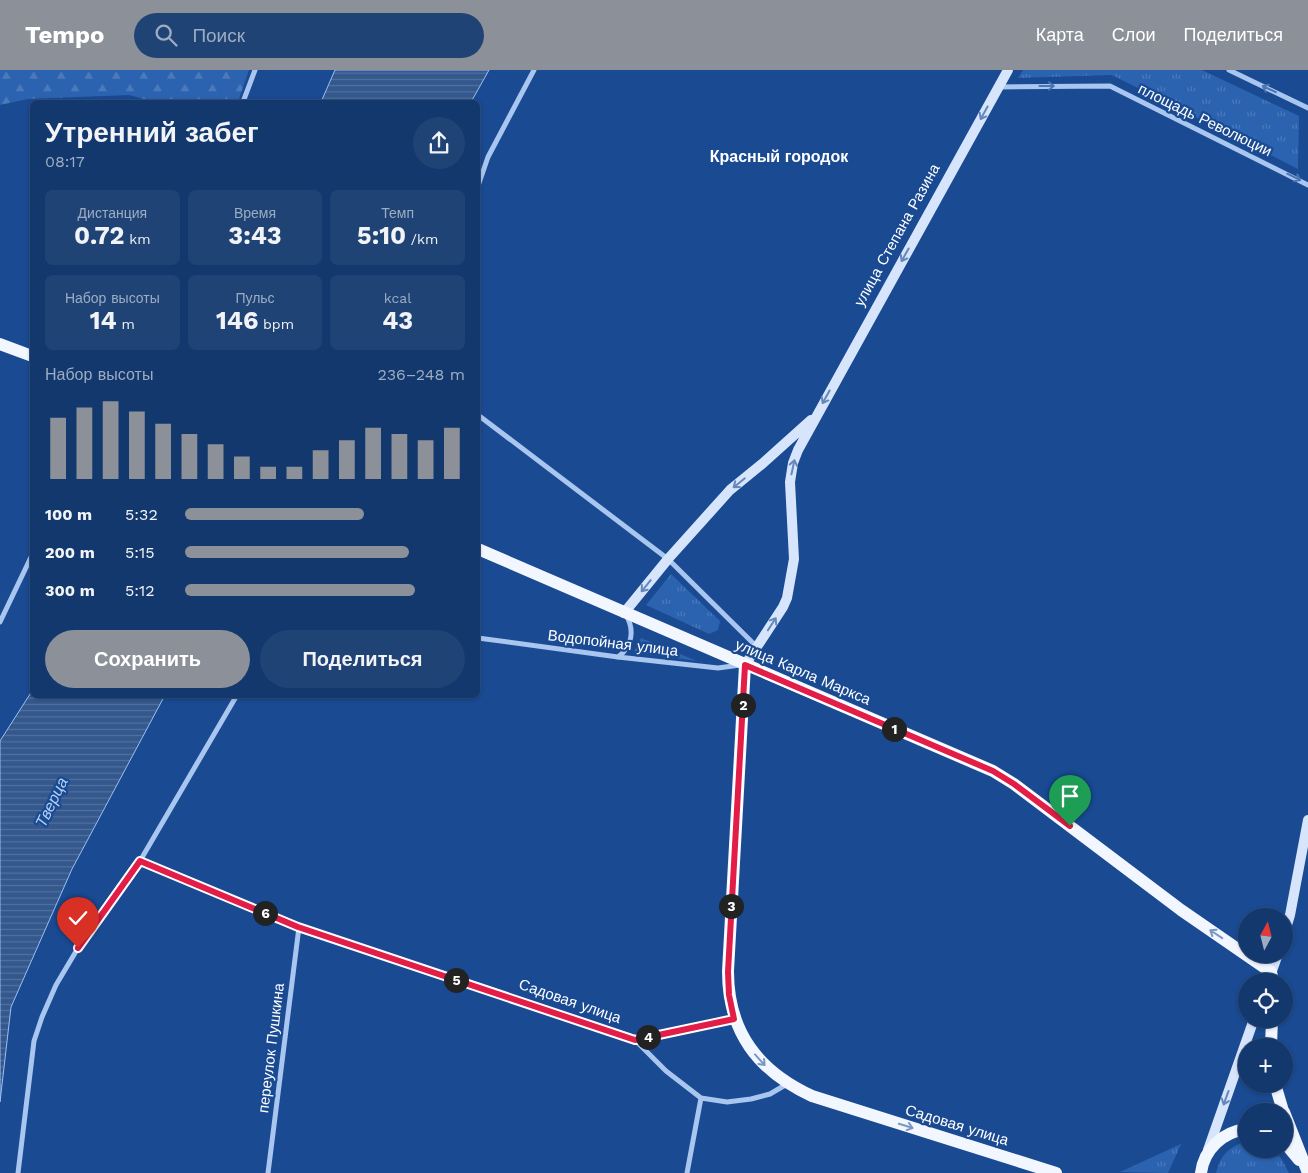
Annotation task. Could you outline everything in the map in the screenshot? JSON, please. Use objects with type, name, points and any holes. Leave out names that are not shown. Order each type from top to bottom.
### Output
[{"type":"main road","points":[[0,344],[30,355]]},
{"type":"main road","name":"улица Карла Маркса","points":[[480,550],[1000,775],[1264,973]]},
{"type":"main road","points":[[734,1019],[729,995],[728,972],[745,665]]},
{"type":"main road","name":"Садовая улица","points":[[734,1019],[752,1050],[768,1068],[787,1083],[812,1096],[1056,1173]]},
{"type":"main road","points":[[1203,1164],[1213,1145],[1225,1136],[1238,1131]]},
{"type":"main road","points":[[1293,1134],[1308,1172]]},
{"type":"main road","points":[[1293,1153],[1308,1172]]},
{"type":"street","points":[[244,100],[255,70]]},
{"type":"street","points":[[480,180],[488,157],[534,70]]},
{"type":"street","name":"улица Степана Разина","points":[[745,665],[787,598],[794,559],[790,482],[793,463],[798,450],[1008,70]]},
{"type":"street","points":[[1229,70],[1308,108]]},
{"type":"street","name":"площадь Революции","points":[[999,87],[1110,86],[1308,184]]},
{"type":"street","name":"улица Степана Разина","points":[[624,613],[668,559],[730,490],[815,417]]},
{"type":"street","name":"улица Карла Маркса","points":[[480,418],[668,559],[757,647]]},
{"type":"street","points":[[0,622],[30,559]]},
{"type":"street","points":[[618,657],[628,646],[631,636],[631,626],[624,613]]},
{"type":"street","name":"Водопойная улица","points":[[480,638],[718,668],[745,665]]},
{"type":"street","points":[[18,1173],[34,1041],[56,985],[78,948],[140,861],[235,698]]},
{"type":"street","points":[[1291,908],[1308,820]]},
{"type":"street","name":"Садовая улица","points":[[140,861],[298,927],[635,1040],[734,1019]]},
{"type":"street","name":"переулок Пушкина","points":[[268,1173],[298,927]]},
{"type":"street","points":[[1203,1164],[1251,1028]]},
{"type":"street","points":[[635,1040],[666,1072],[701,1098],[727,1102],[751,1099],[770,1094],[787,1083]]},
{"type":"street","points":[[687,1173],[701,1098]]},
{"type":"green space","points":[[0,70],[249,70],[239,100],[148,100],[129,95],[28,99],[0,105]]},
{"type":"green space","points":[[1023,70],[1202,70],[1299,116],[1298,169],[1112,75],[1018,78]]},
{"type":"green space","points":[[671,574],[720,621],[718,630],[709,634],[646,605]]},
{"type":"green space","points":[[641,638],[697,661],[634,652]]},
{"type":"green space","points":[[1181,1144],[1168,1173],[1120,1172]]},
{"type":"green space","points":[[1238,1145],[1238,1158],[1281,1158],[1289,1173],[1216,1173],[1223,1157]]},
{"type":"water","points":[[335,70],[489,70],[472,100],[322,100]]},
{"type":"water","name":"Тверца","points":[[30,694],[30,698],[163,698],[72,869],[11,1007],[0,1102],[0,741]]},
{"type":"district","name":"Красный городок","points":[[779,156]]},
{"type":"route","points":[[78,948],[140,861],[298,927],[635,1040],[734,1019],[729,995],[728,972],[745,665],[993,771],[1014,784],[1070,826]]}]
